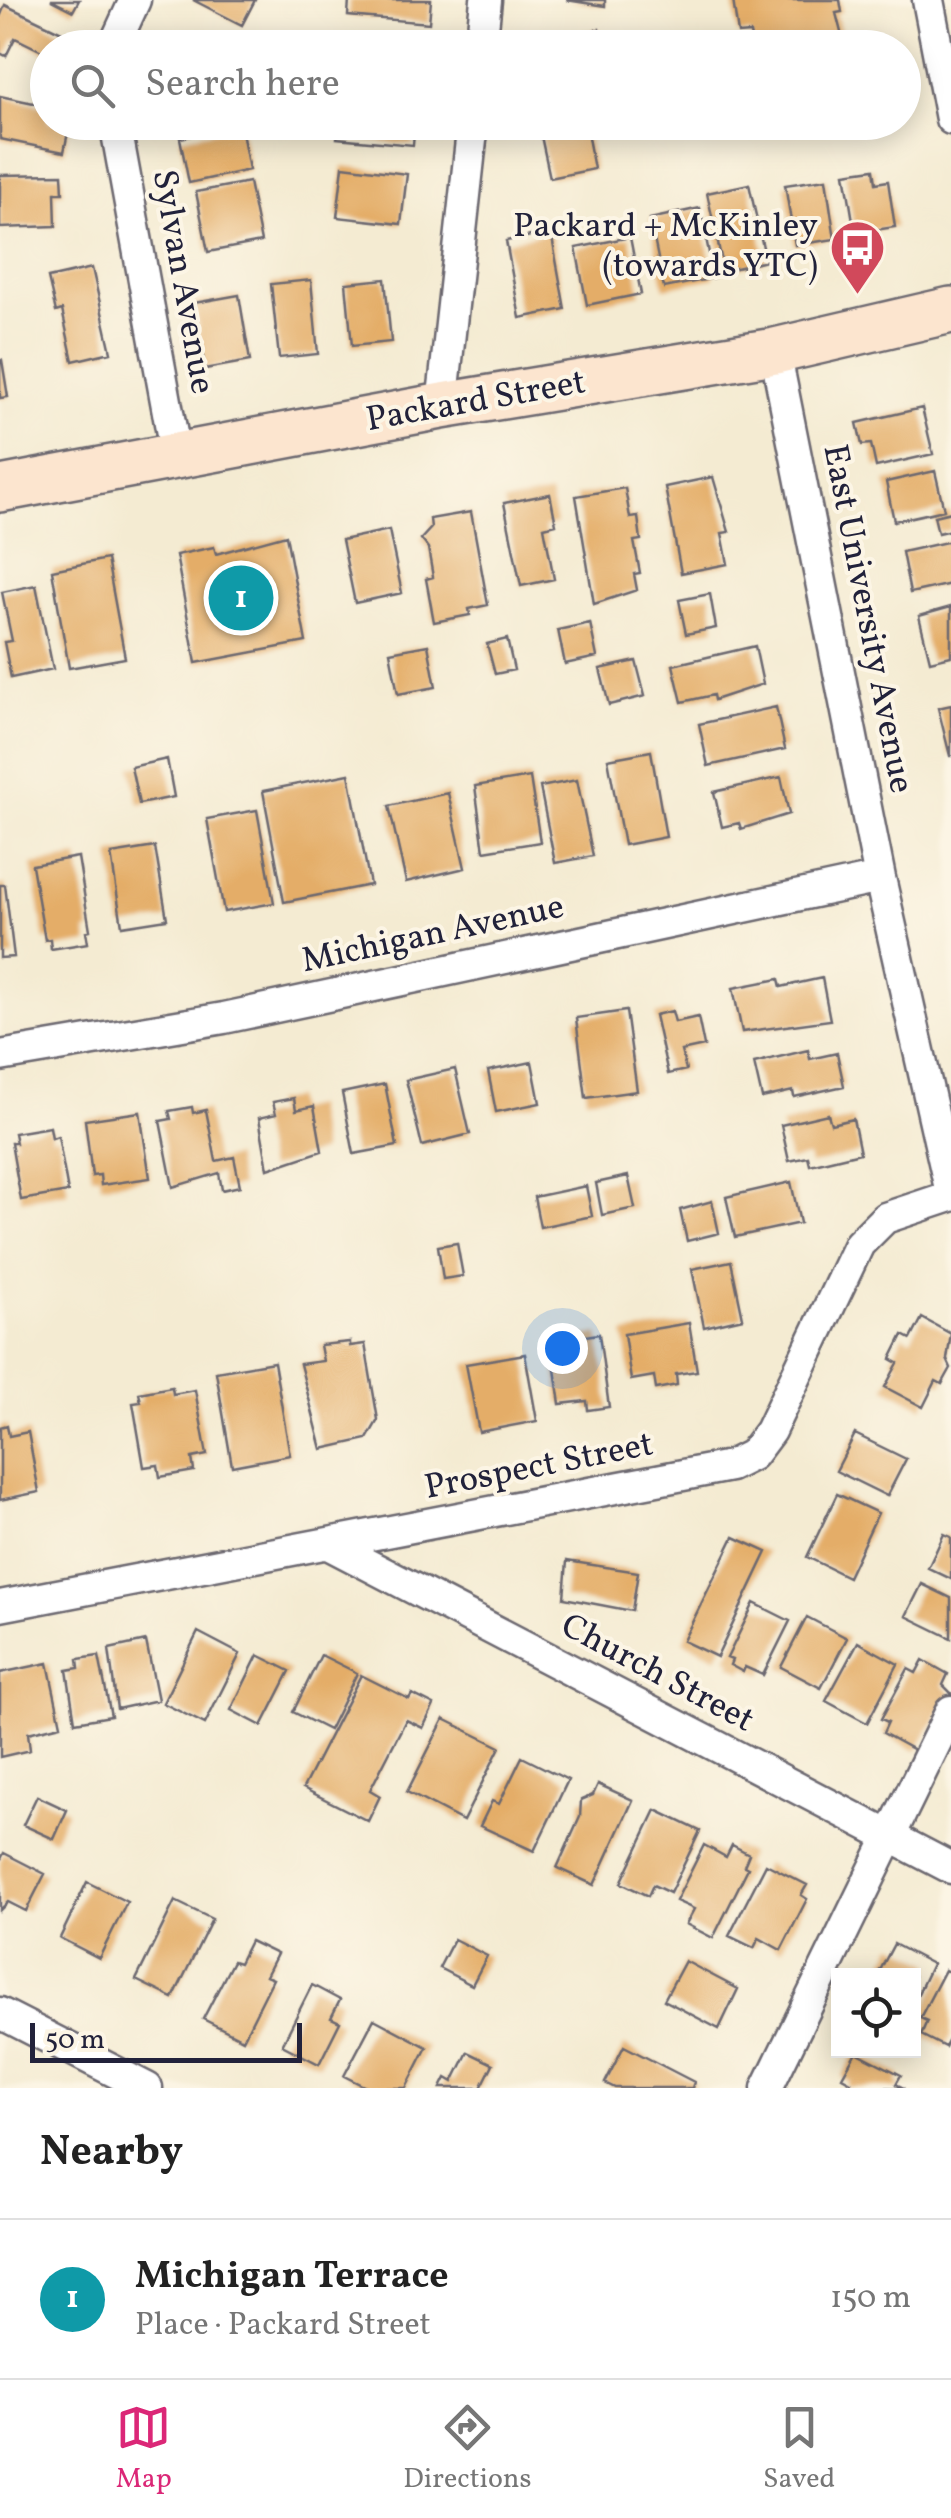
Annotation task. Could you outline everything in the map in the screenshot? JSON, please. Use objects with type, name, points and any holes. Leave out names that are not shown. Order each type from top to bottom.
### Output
[{"type":"main road","name":"Packard Street","points":[[0,488],[442,406],[775,351],[951,310]]},
{"type":"street","points":[[122,30],[134,0]]},
{"type":"street","points":[[483,30],[486,0]]},
{"type":"street","points":[[928,0],[951,119]]},
{"type":"street","name":"Sylvan Avenue","points":[[117,140],[176,456]]},
{"type":"street","points":[[442,406],[471,140]]},
{"type":"street","name":"East University Avenue","points":[[775,351],[880,878],[951,1194]]},
{"type":"street","name":"Michigan Avenue","points":[[0,1056],[224,1018],[880,878]]},
{"type":"street","name":"Prospect Street","points":[[0,1606],[700,1474],[752,1454],[770,1431],[860,1244],[886,1218],[951,1194]]},
{"type":"street","name":"Church Street","points":[[330,1545],[951,1868]]},
{"type":"street","points":[[767,2088],[951,1711]]},
{"type":"street","points":[[0,2013],[90,2075],[147,2088]]},
{"type":"building","points":[[51,0],[79,0],[73,11]]},
{"type":"building","points":[[193,0],[255,0],[242,25]]},
{"type":"building","points":[[349,0],[431,0],[429,23],[348,16]]},
{"type":"building","points":[[566,0],[605,0],[605,6]]},
{"type":"building","points":[[733,0],[840,0],[842,12],[836,13],[840,30],[737,30]]},
{"type":"building","points":[[5,5],[58,30],[30,30],[30,45],[15,38],[6,56],[0,53],[0,17]]},
{"type":"building","points":[[0,96],[30,102],[30,140],[66,140],[64,152],[0,139]]},
{"type":"building","points":[[180,140],[244,140],[249,170],[189,183]]},
{"type":"building","points":[[359,140],[413,140],[413,145]]},
{"type":"building","points":[[542,140],[588,140],[594,169],[550,178]]},
{"type":"building","points":[[343,166],[407,174],[401,224],[337,217]]},
{"type":"building","points":[[874,169],[876,183],[888,181],[895,227],[855,233],[845,173]]},
{"type":"building","points":[[62,174],[63,193],[55,193],[56,226],[0,228],[0,175]]},
{"type":"building","points":[[826,179],[835,239],[795,245],[785,185]]},
{"type":"building","points":[[249,182],[261,242],[208,252],[196,192]]},
{"type":"building","points":[[749,184],[766,261],[724,271],[707,193]]},
{"type":"building","points":[[700,208],[714,278],[664,288],[650,219]]},
{"type":"building","points":[[551,232],[565,309],[520,318],[506,241]]},
{"type":"building","points":[[630,237],[641,294],[587,305],[576,248]]},
{"type":"building","points":[[92,268],[111,352],[73,361],[62,310],[56,312],[48,278]]},
{"type":"building","points":[[385,279],[391,342],[352,346],[346,283]]},
{"type":"building","points":[[311,280],[318,354],[279,358],[271,284]]},
{"type":"building","points":[[239,295],[250,361],[205,369],[194,303]]},
{"type":"building","points":[[0,361],[8,397],[0,398]]},
{"type":"building","points":[[922,408],[933,454],[876,467],[871,444],[862,445],[857,423]]},
{"type":"building","points":[[935,471],[944,510],[894,521],[886,482]]},
{"type":"building","points":[[713,477],[729,532],[722,533],[728,564],[681,573],[665,487]]},
{"type":"building","points":[[625,488],[630,518],[638,517],[641,540],[634,541],[640,573],[634,574],[637,590],[594,604],[576,496]]},
{"type":"building","points":[[550,494],[556,524],[544,527],[554,579],[521,586],[504,503]]},
{"type":"building","points":[[471,512],[488,605],[469,609],[470,615],[434,622],[426,579],[433,577],[428,548],[421,539],[431,528],[430,519]]},
{"type":"building","points":[[951,512],[951,530],[938,533],[934,516]]},
{"type":"building","points":[[389,530],[402,593],[355,603],[342,540]]},
{"type":"building","points":[[286,535],[306,642],[196,663],[176,555],[214,547],[216,554]]},
{"type":"building","points":[[951,541],[951,584],[910,593],[902,552]]},
{"type":"building","points":[[107,559],[125,658],[69,668],[52,570]]},
{"type":"building","points":[[36,585],[53,669],[11,678],[4,642],[12,641],[2,592]]},
{"type":"building","points":[[710,594],[716,628],[686,634],[679,600]]},
{"type":"building","points":[[951,607],[951,656],[930,661],[919,616]]},
{"type":"building","points":[[590,623],[597,657],[565,664],[558,630]]},
{"type":"building","points":[[507,639],[514,670],[495,674],[487,644]]},
{"type":"building","points":[[428,645],[436,687],[398,694],[390,652]]},
{"type":"building","points":[[755,646],[763,684],[714,700],[713,695],[682,702],[673,665]]},
{"type":"building","points":[[636,661],[645,696],[609,705],[600,669]]},
{"type":"building","points":[[951,705],[951,756],[950,756],[938,708]]},
{"type":"building","points":[[776,707],[785,749],[708,766],[699,724]]},
{"type":"building","points":[[651,751],[666,837],[624,845],[608,759]]},
{"type":"building","points":[[167,759],[174,797],[139,804],[131,767]]},
{"type":"building","points":[[349,774],[370,885],[284,902],[263,791]]},
{"type":"building","points":[[530,777],[540,842],[484,851],[475,786]]},
{"type":"building","points":[[781,777],[789,814],[741,829],[739,823],[722,827],[714,792]]},
{"type":"building","points":[[577,780],[593,856],[555,863],[540,787]]},
{"type":"building","points":[[448,793],[465,868],[406,882],[389,806]]},
{"type":"building","points":[[257,810],[274,903],[224,912],[207,819]]},
{"type":"building","points":[[155,847],[167,919],[122,926],[111,854]]},
{"type":"building","points":[[78,857],[90,930],[86,931],[88,943],[51,949],[50,939],[45,940],[32,865]]},
{"type":"building","points":[[0,885],[5,885],[14,957],[0,958]]},
{"type":"building","points":[[822,978],[830,1020],[742,1032],[733,988],[779,979],[781,987]]},
{"type":"building","points":[[626,1011],[637,1091],[586,1098],[576,1018]]},
{"type":"building","points":[[672,1011],[675,1022],[698,1017],[704,1046],[681,1051],[686,1070],[668,1074],[655,1015]]},
{"type":"building","points":[[808,1050],[810,1059],[837,1053],[844,1086],[794,1097],[793,1091],[762,1098],[754,1063]]},
{"type":"building","points":[[532,1062],[540,1103],[496,1112],[488,1071]]},
{"type":"building","points":[[455,1069],[470,1134],[422,1146],[406,1080]]},
{"type":"building","points":[[385,1084],[397,1146],[354,1154],[342,1093]]},
{"type":"building","points":[[294,1098],[296,1110],[314,1106],[322,1151],[268,1169],[259,1118],[276,1114],[273,1102]]},
{"type":"building","points":[[192,1107],[193,1113],[206,1110],[216,1161],[234,1157],[240,1186],[222,1190],[219,1173],[173,1187],[160,1121],[171,1119],[169,1111]]},
{"type":"building","points":[[140,1112],[150,1178],[101,1185],[100,1175],[92,1176],[85,1120]]},
{"type":"building","points":[[828,1114],[831,1124],[853,1119],[860,1153],[810,1165],[808,1157],[789,1161],[781,1125]]},
{"type":"building","points":[[50,1127],[52,1138],[58,1136],[68,1192],[21,1200],[11,1143],[16,1143],[14,1133]]},
{"type":"building","points":[[628,1176],[635,1208],[602,1215],[596,1183]]},
{"type":"building","points":[[791,1182],[800,1223],[735,1237],[726,1197]]},
{"type":"building","points":[[586,1186],[592,1216],[540,1227],[534,1197]]},
{"type":"building","points":[[712,1201],[719,1233],[687,1241],[680,1210]]},
{"type":"building","points":[[457,1243],[463,1276],[443,1279],[438,1246]]},
{"type":"building","points":[[731,1261],[743,1318],[704,1327],[692,1269]]},
{"type":"building","points":[[922,1318],[951,1334],[947,1359],[951,1368],[942,1384],[936,1381],[923,1407],[885,1387],[898,1363],[891,1359],[903,1335],[911,1339]]},
{"type":"building","points":[[689,1323],[697,1371],[676,1374],[677,1385],[656,1389],[654,1376],[631,1380],[624,1334]]},
{"type":"building","points":[[599,1334],[609,1407],[588,1410],[587,1401],[560,1404],[551,1341]]},
{"type":"building","points":[[350,1342],[350,1346],[365,1344],[378,1420],[367,1439],[322,1449],[300,1364],[323,1361],[320,1345]]},
{"type":"building","points":[[525,1354],[537,1421],[479,1432],[466,1364]]},
{"type":"building","points":[[274,1362],[290,1455],[232,1466],[216,1372]]},
{"type":"building","points":[[172,1387],[173,1394],[195,1390],[207,1455],[192,1458],[194,1471],[160,1477],[158,1465],[144,1467],[133,1403],[141,1402],[139,1393]]},
{"type":"building","points":[[7,1425],[9,1436],[28,1432],[39,1492],[0,1500],[0,1427]]},
{"type":"building","points":[[855,1434],[906,1459],[887,1496],[836,1471]]},
{"type":"building","points":[[837,1494],[878,1513],[848,1577],[807,1557]]},
{"type":"building","points":[[944,1534],[951,1537],[951,1579],[928,1568]]},
{"type":"building","points":[[734,1537],[767,1552],[717,1657],[683,1641]]},
{"type":"building","points":[[567,1561],[638,1572],[632,1611],[564,1598]]},
{"type":"building","points":[[922,1584],[951,1598],[951,1638],[906,1616]]},
{"type":"building","points":[[754,1603],[790,1621],[763,1675],[745,1667],[743,1672],[730,1665],[732,1660],[727,1658]]},
{"type":"building","points":[[807,1617],[847,1638],[821,1688],[781,1667]]},
{"type":"building","points":[[198,1632],[240,1654],[205,1724],[163,1703]]},
{"type":"building","points":[[146,1641],[158,1700],[117,1709],[109,1649]]},
{"type":"building","points":[[858,1642],[898,1664],[867,1723],[826,1701]]},
{"type":"building","points":[[258,1655],[290,1671],[262,1726],[231,1710]]},
{"type":"building","points":[[321,1655],[357,1673],[329,1730],[293,1712]]},
{"type":"building","points":[[99,1656],[111,1716],[75,1722],[67,1670],[79,1668],[78,1659]]},
{"type":"building","points":[[923,1660],[948,1674],[943,1685],[951,1693],[916,1751],[883,1733],[888,1722],[881,1719],[908,1669],[916,1673]]},
{"type":"building","points":[[48,1663],[61,1725],[28,1733],[30,1750],[0,1757],[0,1673]]},
{"type":"building","points":[[361,1675],[409,1699],[412,1694],[434,1705],[423,1728],[406,1720],[370,1790],[380,1796],[368,1821],[303,1788]]},
{"type":"building","points":[[444,1719],[500,1747],[463,1821],[407,1792]]},
{"type":"building","points":[[522,1757],[568,1780],[534,1851],[480,1826],[492,1801],[499,1804]]},
{"type":"building","points":[[598,1784],[633,1800],[594,1885],[557,1868],[580,1817],[581,1800],[593,1795]]},
{"type":"building","points":[[37,1796],[67,1810],[54,1839],[23,1825]]},
{"type":"building","points":[[656,1810],[700,1831],[670,1893],[653,1885],[648,1896],[621,1883]]},
{"type":"building","points":[[704,1845],[726,1857],[732,1845],[749,1854],[744,1866],[748,1868],[713,1938],[686,1924],[694,1909],[676,1901]]},
{"type":"building","points":[[4,1853],[45,1874],[26,1911],[8,1902],[0,1910],[0,1861]]},
{"type":"building","points":[[766,1864],[807,1885],[801,1895],[807,1899],[781,1950],[759,1938],[754,1948],[729,1936]]},
{"type":"building","points":[[87,1882],[127,1902],[99,1958],[60,1938]]},
{"type":"building","points":[[175,1901],[212,1919],[173,1998],[136,1980]]},
{"type":"building","points":[[454,1939],[487,1956],[472,1985],[439,1968]]},
{"type":"building","points":[[250,1941],[277,1954],[266,1976],[273,1979],[243,2039],[203,2019],[233,1961],[239,1963]]},
{"type":"building","points":[[894,1944],[932,1964],[921,1987],[921,1968],[881,1968]]},
{"type":"building","points":[[685,1961],[738,1989],[719,2029],[664,2000]]},
{"type":"building","points":[[945,1970],[951,1973],[951,2036],[945,2047],[921,2035],[927,2021],[921,2016]]},
{"type":"building","points":[[312,1985],[340,2000],[331,2018],[340,2022],[319,2064],[282,2045]]},
{"type":"building","points":[[374,2019],[427,2047],[406,2088],[368,2088],[344,2076]]},
{"type":"building","points":[[624,2046],[694,2082],[692,2088],[615,2088],[605,2083]]},
{"type":"building","points":[[468,2052],[493,2064],[481,2088],[441,2088],[446,2078],[453,2082]]},
{"type":"building","points":[[853,2058],[868,2058],[901,2075],[896,2084],[904,2088],[848,2087],[851,2082],[842,2077]]},
{"type":"place","name":"Packard + McKinley (towards YTC)","points":[[857,296]]},
{"type":"place","name":"Michigan Terrace","points":[[241,598]]}]
